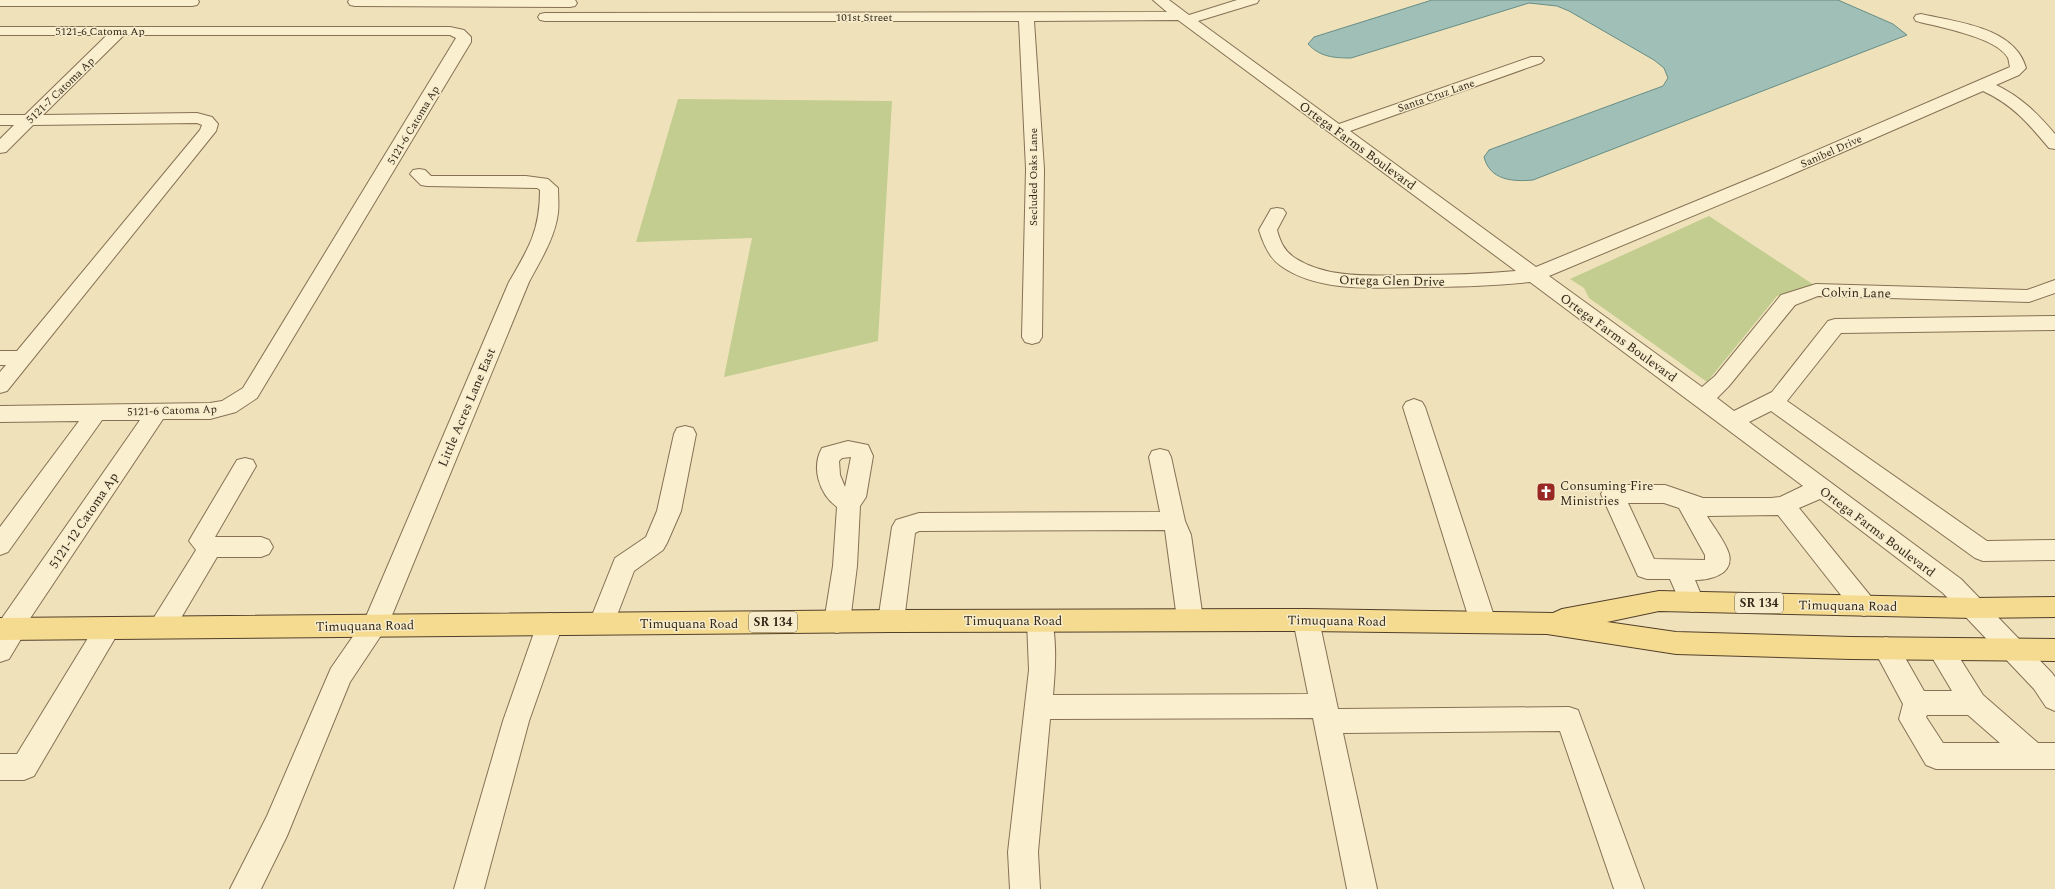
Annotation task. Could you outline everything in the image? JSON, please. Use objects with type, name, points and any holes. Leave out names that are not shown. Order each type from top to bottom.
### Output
[{"type":"main road","name":"Timuquana Road","points":[[1547,623],[1660,601],[1973,608],[2055,607]]},
{"type":"main road","name":"Timuquana Road","points":[[6,635],[108,628],[1190,619],[1547,623],[1676,643],[1851,648],[2055,650]]},
{"type":"street","name":"Ortega Farms Boulevard","points":[[1160,0],[1733,421],[1952,586],[2043,681],[2055,699]]},
{"type":"street","name":"101st Street","points":[[545,17],[1184,18],[1252,0]]},
{"type":"street","points":[[0,2],[194,1]]},
{"type":"street","points":[[157,31],[178,16],[194,1]]},
{"type":"street","points":[[324,31],[348,8],[402,1],[586,3]]},
{"type":"street","name":"Secluded Oaks Lane","points":[[1026,17],[1035,169],[1032,337]]},
{"type":"street","name":"Sanibel Drive","points":[[1534,275],[1768,178],[2014,72],[2018,68],[2019,60],[2013,53],[1986,36],[1962,27],[1921,18]]},
{"type":"street","name":"5121-6 Catoma Ap","points":[[0,31],[450,31],[459,33],[464,37],[463,42],[250,393],[240,401],[228,407],[210,411],[0,414]]},
{"type":"street","name":"5121-7 Catoma Ap","points":[[0,148],[120,31]]},
{"type":"street","name":"Santa Cruz Lane","points":[[1337,130],[1536,60]]},
{"type":"street","points":[[1983,85],[2008,97],[2030,116],[2055,144]]},
{"type":"street","points":[[0,120],[197,118],[206,120],[210,124],[208,131],[0,386]]},
{"type":"street","name":"Little Acres Lane East","points":[[245,889],[277,826],[340,676],[375,625],[519,282],[538,248],[549,213],[549,188],[542,183],[526,181],[427,181],[418,174]]},
{"type":"street","name":"Ortega Glen Drive","points":[[1277,213],[1268,230],[1271,243],[1278,254],[1292,265],[1317,275],[1343,281],[1367,281],[1494,280],[1534,275]]},
{"type":"street","name":"Colvin Lane","points":[[1703,399],[1722,380],[1788,300],[1816,290],[2029,296],[2055,286]]},
{"type":"street","points":[[1733,421],[1779,397],[1835,326],[2055,324]]},
{"type":"street","points":[[0,358],[23,358]]},
{"type":"street","points":[[1772,401],[1984,551],[2055,550]]},
{"type":"street","points":[[1414,408],[1483,622]]},
{"type":"street","name":"5121-12 Catoma Ap","points":[[6,635],[157,411]]},
{"type":"street","points":[[0,545],[96,412]]},
{"type":"street","points":[[602,623],[624,565],[655,543],[669,511],[686,434]]},
{"type":"street","points":[[1160,457],[1173,522],[1179,535],[1190,619]]},
{"type":"street","points":[[245,466],[201,541],[210,547],[261,547]]},
{"type":"street","points":[[1688,503],[1717,555],[1716,565],[1706,570],[1647,569],[1612,494],[1665,494],[1688,503],[1704,507],[1770,507],[1783,505],[1822,488]]},
{"type":"street","points":[[836,622],[844,566],[848,504]]},
{"type":"street","points":[[1783,505],[1864,606]]},
{"type":"street","points":[[891,621],[904,527],[919,522],[1173,522]]},
{"type":"street","points":[[162,628],[210,547]]},
{"type":"street","points":[[1678,569],[1692,602]]},
{"type":"street","points":[[1025,889],[1023,852],[1042,670],[1040,620]]},
{"type":"street","points":[[1306,620],[1362,889]]},
{"type":"street","points":[[469,889],[516,721],[550,624]]},
{"type":"street","points":[[0,767],[24,766],[108,628]]},
{"type":"street","points":[[1886,648],[1917,703],[1912,719],[1936,756],[2044,756]]},
{"type":"street","points":[[1940,649],[1974,703],[2044,756]]},
{"type":"street","points":[[1917,703],[1974,703]]},
{"type":"street","points":[[1038,707],[1569,719],[1630,889]]},
{"type":"green space","points":[[678,99],[892,101],[878,341],[724,377],[752,238],[636,242]]},
{"type":"green space","points":[[1709,216],[1814,285],[1777,296],[1707,382],[1589,298],[1584,288],[1570,279]]},
{"type":"water","points":[[1432,0],[1838,0],[1893,24],[1907,35],[1533,180],[1510,180],[1491,171],[1484,157],[1489,150],[1663,86],[1668,78],[1664,68],[1654,60],[1569,11],[1557,6],[1529,3],[1351,58],[1328,56],[1317,52],[1308,44],[1314,37]]},
{"type":"place","name":"Consuming Fire Ministries","points":[[1546,492]]}]
